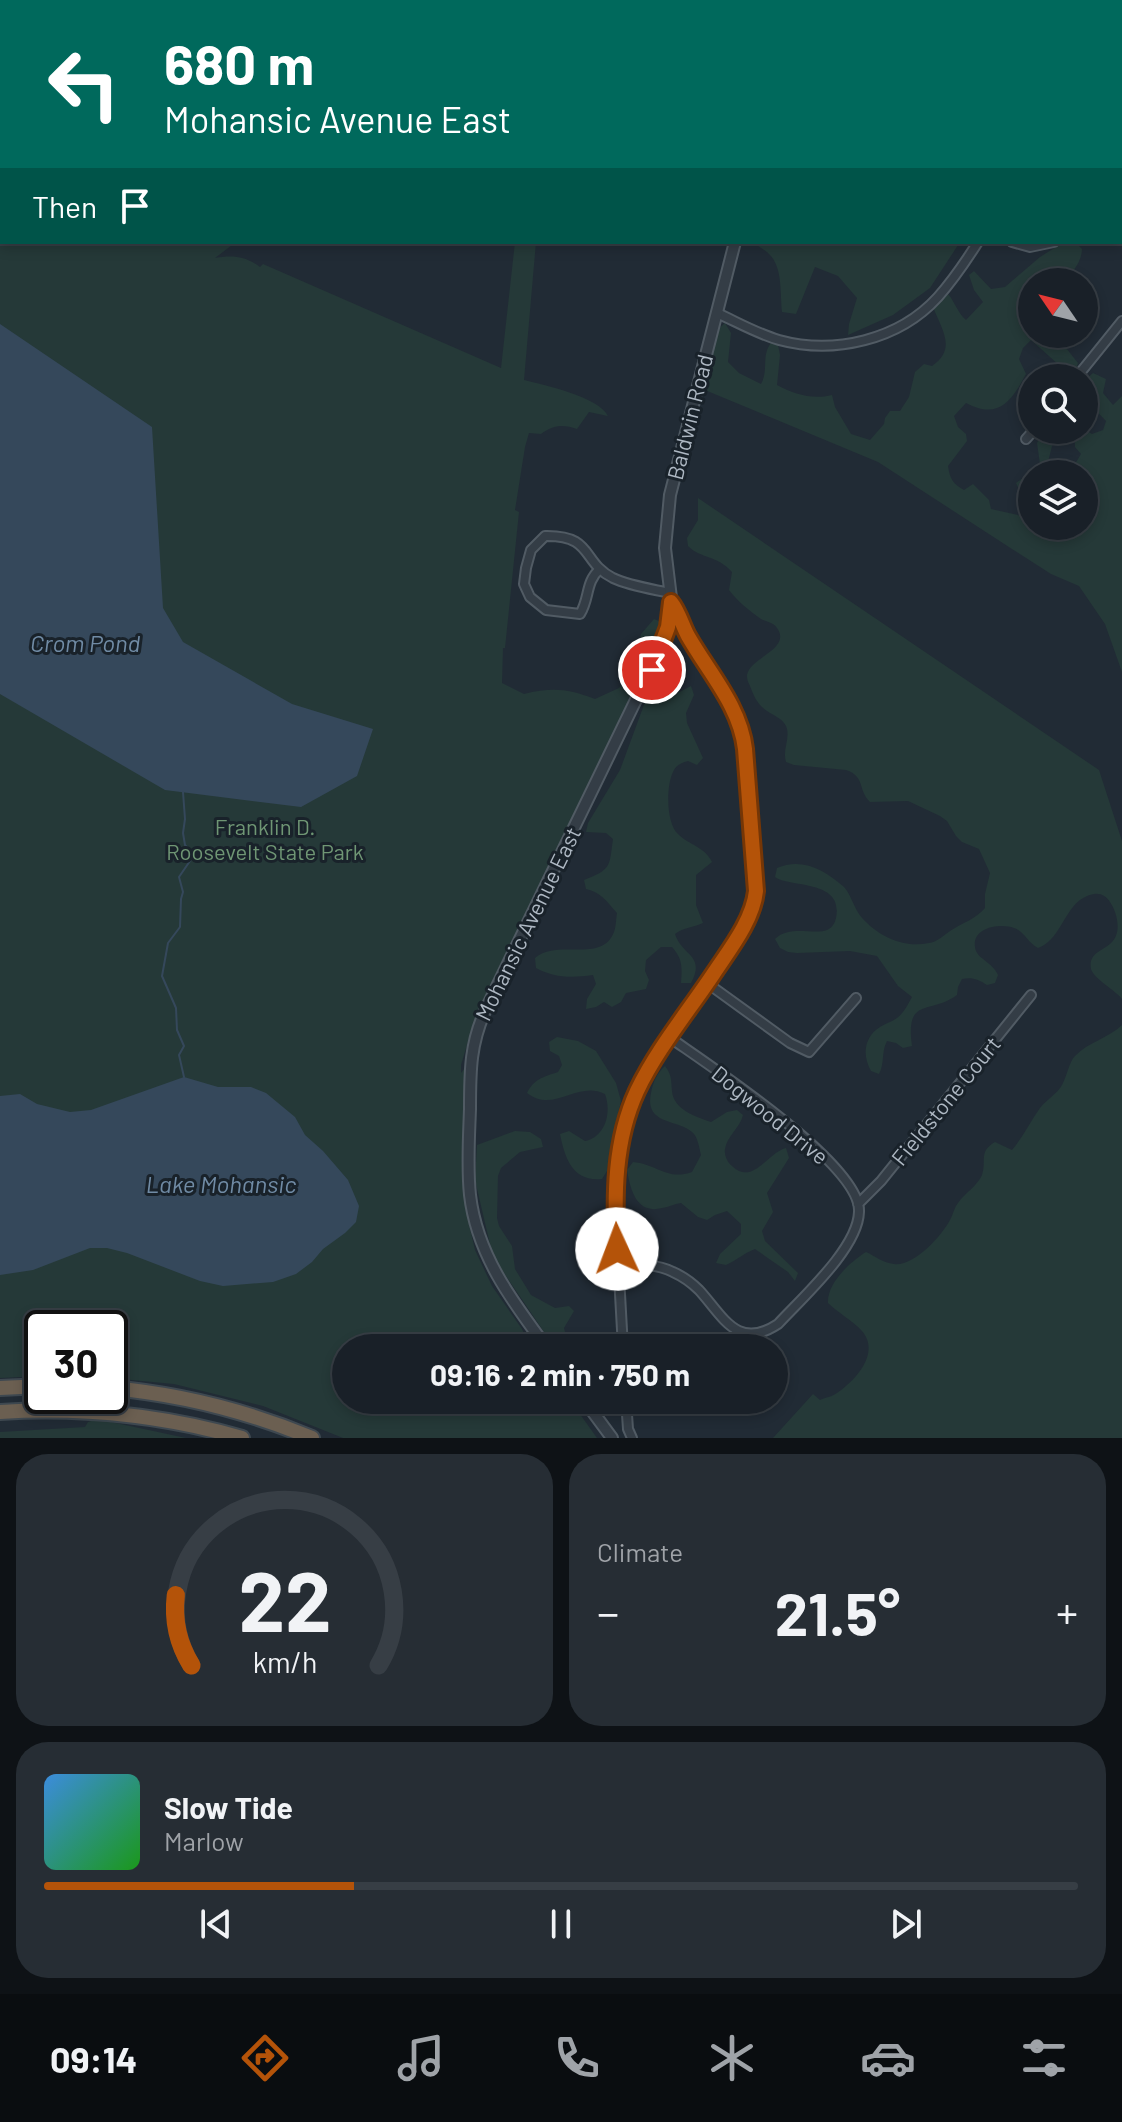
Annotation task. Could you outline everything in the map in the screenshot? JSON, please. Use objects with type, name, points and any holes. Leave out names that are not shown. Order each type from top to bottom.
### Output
[{"type":"highway","points":[[0,1388],[24,1387]]},
{"type":"highway","points":[[128,1390],[213,1405],[312,1438]]},
{"type":"highway","points":[[0,1412],[51,1410],[127,1414],[177,1421],[242,1438]]},
{"type":"street","name":"Baldwin Road","points":[[622,1334],[615,1204],[619,1151],[626,1120],[636,1093],[669,1037],[741,929],[755,899],[757,879],[742,728],[686,632],[671,597],[665,548],[670,495],[734,244]]},
{"type":"street","points":[[717,313],[791,343],[843,346],[858,343],[908,323],[936,299],[977,244]]},
{"type":"street","points":[[1019,244],[1030,247],[1044,244]]},
{"type":"street","points":[[1087,364],[1122,321]]},
{"type":"street","points":[[600,569],[591,577],[580,614],[546,610],[530,597],[524,584],[531,550],[545,536],[560,536],[575,540],[600,569],[613,578],[671,597]]},
{"type":"street","name":"Mohansic Avenue East","points":[[537,1334],[488,1259],[477,1228],[469,1179],[472,1051],[477,1029],[491,997],[659,655],[668,627],[671,597]]},
{"type":"street","points":[[707,983],[790,1043],[809,1052],[856,998]]},
{"type":"street","name":"Fieldstone Court","points":[[858,1204],[881,1181],[1031,995]]},
{"type":"street","name":"Dogwood Drive","points":[[669,1037],[807,1139],[836,1168],[858,1204]]},
{"type":"street","points":[[618,1266],[642,1265],[671,1271],[695,1286],[716,1313],[736,1330],[747,1334],[767,1331],[778,1324],[838,1259],[860,1215],[858,1204]]},
{"type":"street","points":[[594,1414],[612,1438]]},
{"type":"street","points":[[627,1414],[632,1438]]},
{"type":"green space","name":"Franklin D. Roosevelt State Park","points":[[0,244],[233,244],[215,258],[239,257],[260,267],[263,264],[501,368],[515,244],[536,244],[524,380],[583,398],[603,409],[608,416],[589,412],[577,429],[558,426],[541,434],[529,433],[515,510],[519,512],[503,648],[502,683],[524,694],[560,690],[595,699],[619,688],[633,666],[641,634],[654,619],[666,624],[470,1035],[461,1065],[461,1073],[464,1069],[467,1071],[463,1111],[464,1172],[475,1250],[492,1286],[524,1334],[332,1334],[332,1414],[580,1414],[597,1438],[343,1438],[263,1406],[174,1384],[128,1380],[128,1310],[24,1310],[24,1377],[0,1378]]},
{"type":"green space","points":[[756,244],[959,244],[930,288],[893,315],[848,335],[857,298],[838,276],[815,267],[796,314],[782,312],[777,266]]},
{"type":"green space","points":[[1061,244],[1077,244],[1082,249],[1075,268],[1027,268]]},
{"type":"green space","points":[[974,271],[991,289],[1005,287],[1018,276],[1018,348],[1023,348],[1019,359],[1021,364],[1018,364],[1018,388],[1009,400],[995,409],[977,408],[966,403],[954,416],[967,441],[948,466],[951,478],[964,490],[973,484],[989,500],[991,509],[1018,515],[1018,540],[1098,540],[1098,460],[1077,460],[1081,454],[1075,444],[1098,444],[1098,432],[1103,430],[1106,421],[1098,412],[1098,375],[1106,379],[1103,393],[1113,405],[1122,396],[1122,672],[1105,624],[1079,586],[1051,574],[878,462],[700,388],[716,331],[725,323],[731,333],[728,362],[739,373],[761,384],[768,348],[771,343],[778,345],[777,385],[803,395],[832,395],[835,407],[851,434],[870,440],[884,424],[890,411],[900,411],[909,397],[915,372],[924,364],[932,366],[944,353],[945,339],[933,307],[948,294],[966,320],[983,302],[974,290],[969,275]]},
{"type":"green space","points":[[1040,348],[1066,348],[1078,363],[1058,364]]},
{"type":"green space","points":[[1037,444],[1053,444],[1048,460],[1039,460]]},
{"type":"green space","points":[[698,498],[1099,770],[1122,841],[1122,999],[1091,969],[1092,959],[1112,942],[1118,928],[1110,902],[1103,895],[1094,894],[1076,903],[1054,936],[1038,948],[1014,928],[1002,926],[983,931],[975,940],[975,947],[998,975],[995,983],[987,985],[975,979],[962,979],[957,995],[916,1013],[912,1020],[912,1046],[903,1048],[887,1041],[879,1074],[871,1071],[866,1059],[868,1041],[875,1031],[899,1016],[912,997],[898,986],[877,956],[850,951],[797,953],[780,948],[775,939],[783,934],[827,930],[836,918],[836,905],[824,891],[775,877],[777,868],[804,865],[829,875],[844,887],[859,914],[872,928],[909,944],[937,940],[981,912],[985,908],[990,873],[979,849],[962,842],[940,816],[908,801],[870,802],[856,776],[846,770],[786,762],[786,726],[759,703],[747,677],[755,663],[779,642],[780,635],[775,626],[752,613],[729,590],[732,572],[688,546],[687,538],[698,520]]},
{"type":"green space","points":[[691,686],[694,695],[686,713],[687,723],[703,758],[697,765],[688,761],[676,768],[669,786],[668,804],[674,829],[712,862],[696,875],[696,905],[703,923],[675,934],[694,961],[695,974],[691,983],[681,983],[678,956],[672,947],[661,947],[646,960],[645,971],[649,980],[646,989],[626,993],[621,1002],[612,1007],[604,1002],[586,1009],[587,999],[596,984],[593,975],[570,977],[550,974],[536,968],[535,958],[555,950],[600,947],[614,932],[617,913],[600,895],[586,889],[584,880],[608,866],[613,839],[606,833],[586,832],[588,823],[620,770],[648,694],[658,694],[666,699]]},
{"type":"green space","points":[[1122,1025],[1122,1438],[773,1438],[813,1394],[820,1400],[844,1388],[858,1374],[867,1357],[869,1348],[862,1331],[828,1303],[831,1288],[841,1274],[866,1252],[883,1261],[901,1264],[926,1250],[946,1227],[955,1207],[980,1179],[986,1149],[995,1142],[1012,1150],[1040,1108],[1060,1088],[1075,1056]]},
{"type":"green space","points":[[557,1037],[578,1041],[596,1051],[616,1083],[621,1101],[607,1171],[602,1179],[577,1173],[568,1160],[560,1134],[569,1131],[585,1141],[598,1135],[607,1116],[605,1094],[585,1091],[547,1100],[527,1093],[543,1077],[558,1072],[562,1065],[559,1056],[550,1051],[549,1042]]},
{"type":"green space","points":[[665,1066],[670,1075],[673,1097],[686,1111],[711,1122],[727,1112],[737,1110],[743,1115],[726,1144],[725,1156],[732,1166],[740,1171],[753,1170],[786,1148],[789,1158],[767,1193],[773,1212],[762,1231],[765,1241],[798,1273],[795,1281],[788,1272],[755,1249],[726,1265],[716,1263],[720,1254],[741,1234],[741,1224],[727,1211],[707,1220],[698,1217],[681,1203],[653,1209],[646,1208],[636,1198],[627,1170],[633,1162],[676,1175],[692,1172],[701,1155],[692,1132],[652,1111],[653,1085]]},
{"type":"green space","points":[[515,1131],[530,1132],[541,1139],[543,1147],[520,1152],[501,1168],[497,1218],[512,1246],[515,1269],[531,1295],[555,1308],[569,1306],[574,1311],[564,1328],[566,1334],[545,1334],[493,1257],[475,1180],[477,1145]]},
{"type":"green space","points":[[97,1419],[186,1438],[0,1438],[0,1432],[85,1427],[88,1422]]},
{"type":"water","name":"Crom Pond","points":[[0,324],[152,427],[163,608],[183,642],[292,704],[373,729],[357,776],[301,807],[165,790],[0,694]]},
{"type":"water","name":"Lake Mohansic","points":[[184,1077],[218,1087],[251,1087],[266,1093],[295,1117],[305,1135],[348,1180],[359,1206],[356,1222],[296,1274],[273,1282],[223,1286],[200,1281],[107,1248],[90,1248],[33,1270],[0,1275],[0,1096],[20,1094],[37,1104],[70,1112],[91,1110]]},
{"type":"waterway","points":[[183,792],[183,833],[192,858],[179,877],[183,892],[180,927],[168,943],[162,976],[176,1008],[177,1030],[184,1046],[179,1055],[184,1077]]},
{"type":"route","points":[[617,1249],[617,1167],[631,1106],[669,1037],[741,929],[753,906],[757,879],[742,728],[671,602],[665,640],[652,670]]}]
